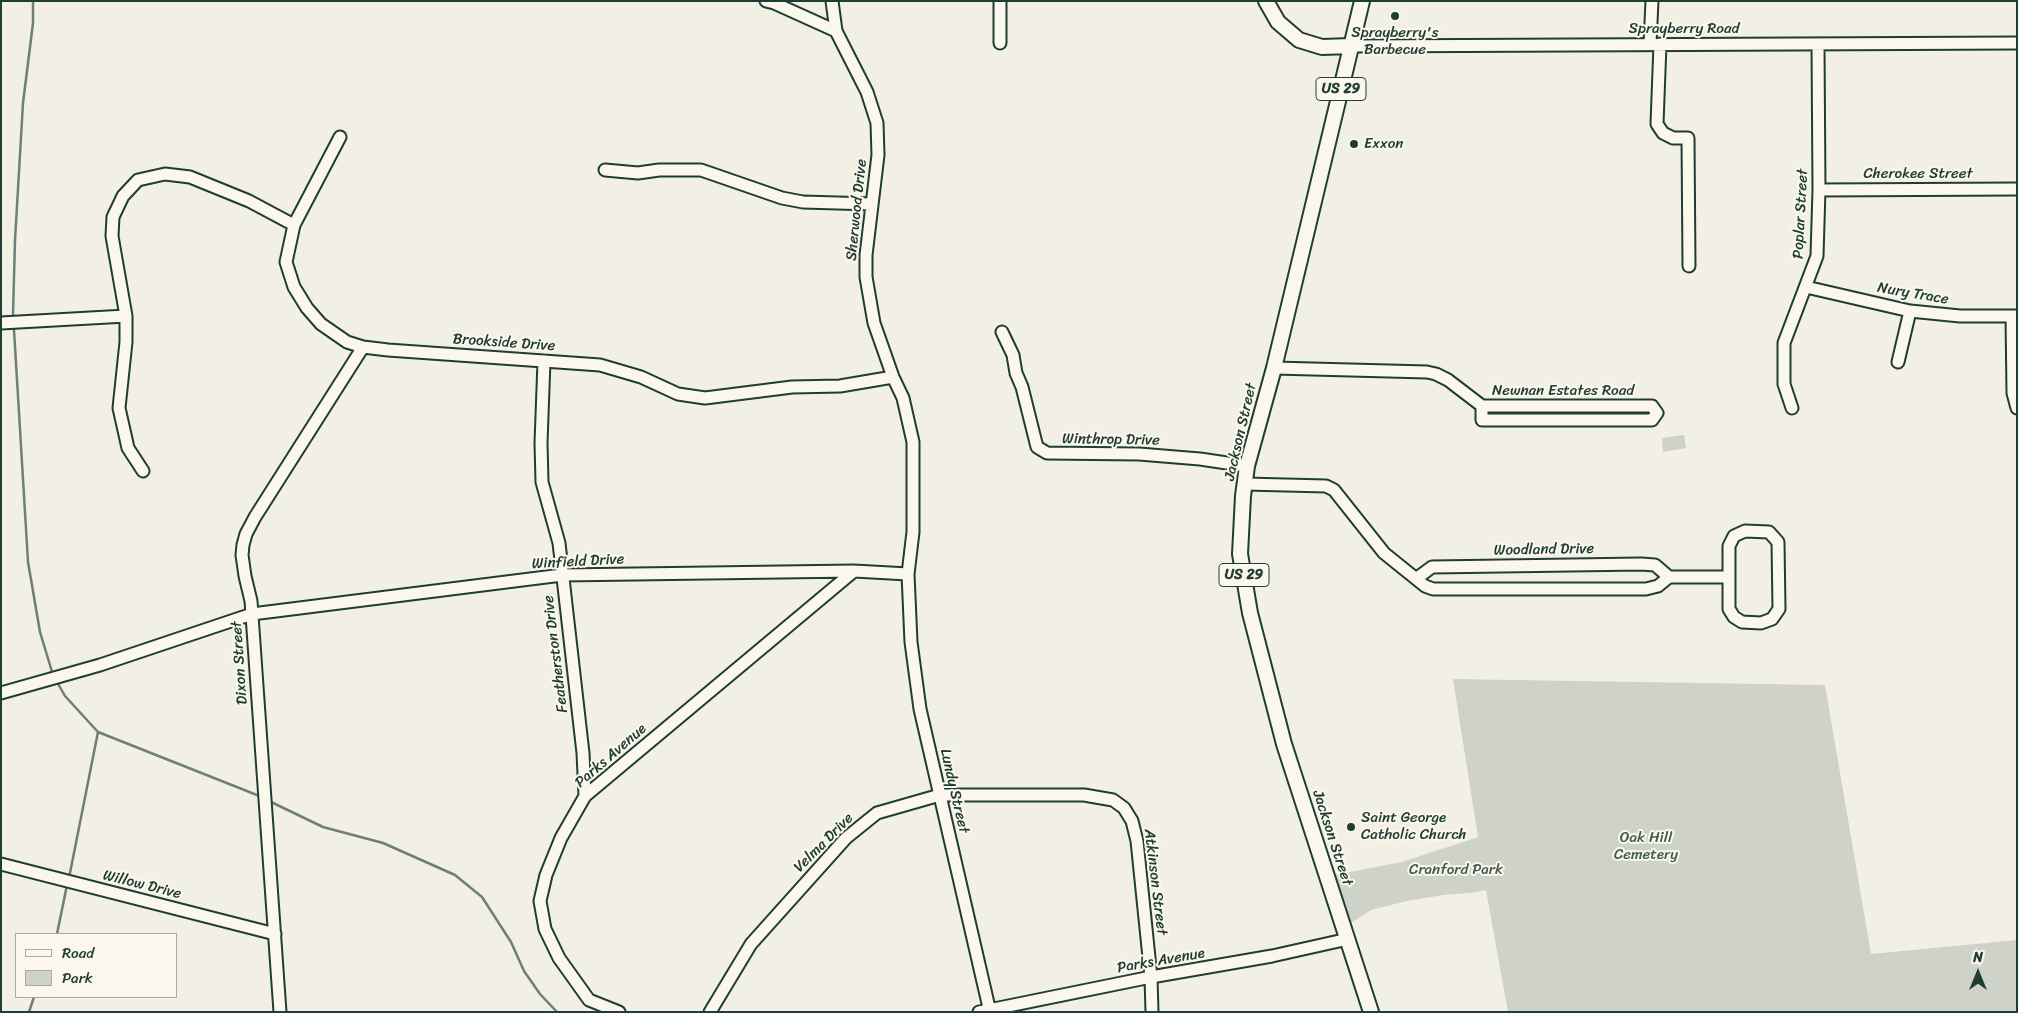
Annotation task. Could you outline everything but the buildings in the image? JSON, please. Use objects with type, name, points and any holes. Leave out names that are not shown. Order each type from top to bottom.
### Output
[{"type":"main road","points":[[1266,1],[1278,22],[1299,40],[1322,47],[1352,46]]},
{"type":"main road","name":"Jackson Street","points":[[1362,1],[1274,368],[1247,466],[1240,554],[1250,613],[1284,744],[1370,1012]]},
{"type":"street","points":[[766,1],[774,2],[836,31]]},
{"type":"street","name":"Sherwood Drive","points":[[832,1],[836,31],[867,92],[877,123],[878,156],[866,255],[866,277],[874,323],[902,398],[913,442],[913,532],[908,574]]},
{"type":"street","points":[[1000,1],[1000,43]]},
{"type":"street","points":[[1652,1],[1657,124],[1663,133],[1673,138],[1688,138],[1688,266]]},
{"type":"street","name":"Sprayberry Road","points":[[1352,46],[2017,43]]},
{"type":"street","name":"Poplar Street","points":[[1792,408],[1784,384],[1784,343],[1817,256],[1819,190],[1818,45]]},
{"type":"street","name":"Brookside Drive","points":[[340,137],[294,225],[286,262],[294,287],[307,308],[321,324],[348,342],[363,347],[600,365],[641,378],[678,394],[705,398],[792,387],[840,386],[893,378]]},
{"type":"street","points":[[605,170],[638,173],[659,170],[701,170],[782,198],[803,202],[872,204]]},
{"type":"street","points":[[143,471],[128,448],[119,408],[126,342],[126,316],[112,236],[113,216],[123,196],[138,180],[165,174],[190,177],[249,201],[294,225]]},
{"type":"street","name":"Cherokee Street","points":[[1819,190],[2017,189]]},
{"type":"street","name":"Nury Trace","points":[[1806,287],[1910,311],[1960,316],[2014,316]]},
{"type":"street","points":[[1898,362],[1910,311]]},
{"type":"street","points":[[1,323],[126,316]]},
{"type":"street","points":[[2014,316],[2013,393],[2017,408]]},
{"type":"street","name":"Winthrop Drive","points":[[1002,332],[1013,355],[1037,447],[1048,453],[1164,456],[1247,466]]},
{"type":"street","name":"Dixon Street","points":[[280,1012],[252,614],[242,556],[246,534],[363,347]]},
{"type":"street","name":"Featherston Drive","points":[[544,361],[540,443],[542,482],[558,543],[583,753],[585,796]]},
{"type":"street","points":[[1274,368],[1427,372],[1448,380],[1482,406]]},
{"type":"street","name":"Newnan Estates Road","points":[[1482,406],[1652,406],[1657,414],[1652,420],[1482,420],[1482,406]]},
{"type":"street","points":[[1245,484],[1326,486],[1334,490],[1384,553],[1425,586],[1433,589],[1646,589],[1658,586],[1669,577],[1729,577]]},
{"type":"street","points":[[1750,531],[1764,531],[1773,535],[1778,542],[1779,550],[1778,609],[1775,617],[1761,623],[1742,622],[1734,617],[1729,609],[1729,577],[1729,546],[1734,536],[1750,531]]},
{"type":"street","name":"Woodland Drive","points":[[1417,578],[1432,567],[1641,564],[1655,565],[1669,577]]},
{"type":"street","name":"Winfield Drive","points":[[252,614],[562,575],[854,571],[908,574]]},
{"type":"street","name":"Parks Avenue","points":[[619,1012],[589,1000],[559,958],[545,929],[540,901],[546,875],[561,838],[585,796],[854,571]]},
{"type":"street","name":"Lundy Street","points":[[908,574],[911,642],[920,709],[987,1011]]},
{"type":"street","points":[[1,693],[100,665],[252,614]]},
{"type":"street","name":"Velma Drive","points":[[710,1012],[751,944],[846,838],[877,813],[940,795],[1084,795],[1113,800],[1124,808],[1130,817]]},
{"type":"street","name":"Atkinson Street","points":[[1130,817],[1136,840],[1151,977],[1152,1012]]},
{"type":"street","name":"Willow Drive","points":[[1,864],[275,934]]},
{"type":"street","name":"Parks Avenue","points":[[987,1011],[1151,977],[1272,956],[1348,940]]},
{"type":"green space","points":[[1684,435],[1686,448],[1663,452],[1662,438]]},
{"type":"green space","name":"Oak Hill Cemetery","points":[[1453,679],[1825,685],[1871,954],[2017,940],[2017,1012],[1508,1012],[1486,890],[1407,901],[1371,910],[1351,923],[1334,875],[1402,862],[1478,837]]},
{"type":"waterway","points":[[13,315],[15,240],[23,103],[33,23],[33,1]]},
{"type":"waterway","points":[[14,330],[28,562],[40,632],[53,675]]},
{"type":"waterway","points":[[57,682],[65,696],[98,732],[262,797]]},
{"type":"waterway","points":[[69,878],[98,732]]},
{"type":"waterway","points":[[269,801],[323,827],[383,843],[455,875],[482,897],[511,942],[524,971],[540,994],[557,1012]]},
{"type":"waterway","points":[[57,933],[67,885]]},
{"type":"waterway","points":[[29,1012],[34,998]]},
{"type":"place","name":"Sprayberry's Barbecue","points":[[1395,16]]},
{"type":"place","name":"Exxon","points":[[1354,144]]},
{"type":"place","name":"Saint George Catholic Church","points":[[1351,827]]},
{"type":"park label","name":"Cranford Park","points":[[1456,870]]}]
